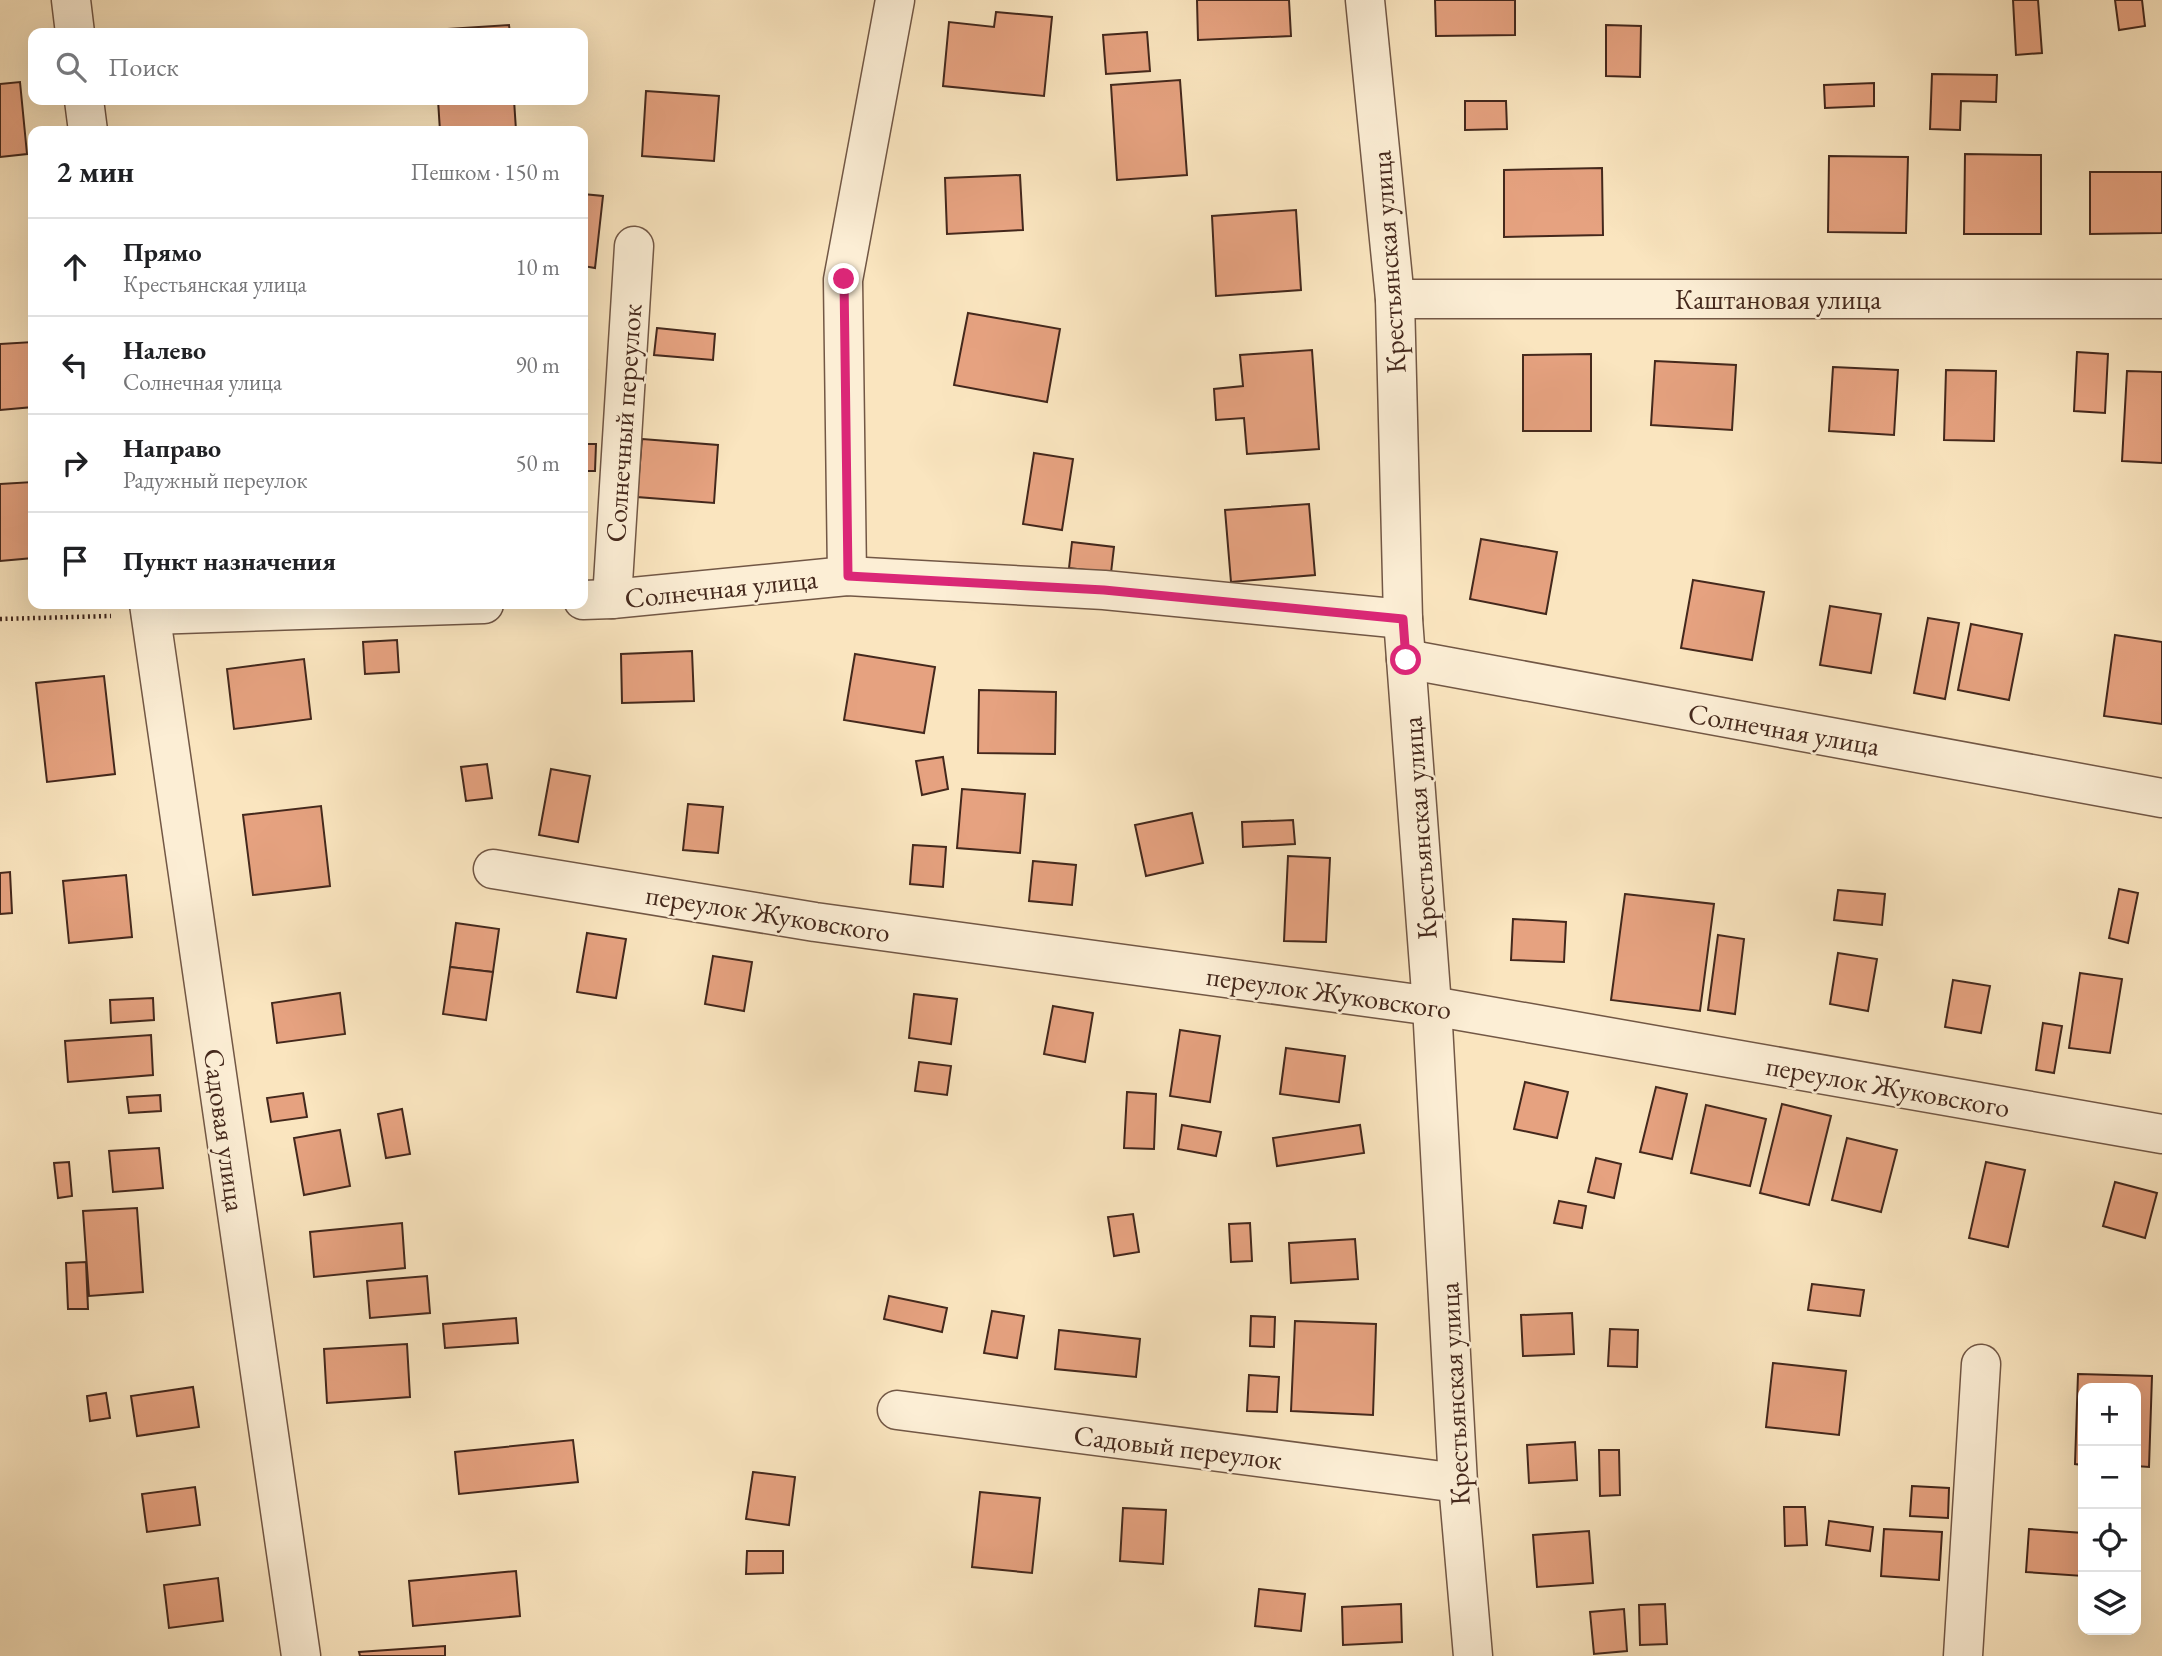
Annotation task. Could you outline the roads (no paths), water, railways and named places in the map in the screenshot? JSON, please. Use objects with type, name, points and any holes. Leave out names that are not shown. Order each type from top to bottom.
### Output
[{"type":"street","points":[[71,0],[74,28]]},
{"type":"street","points":[[848,576],[844,279],[895,0]]},
{"type":"street","name":"Крестьянская улица","points":[[1365,0],[1395,299],[1403,619],[1432,1006],[1458,1483],[1473,1656]]},
{"type":"street","points":[[85,105],[87,126]]},
{"type":"street","name":"Солнечный переулок","points":[[597,600],[634,246]]},
{"type":"street","name":"Каштановая улица","points":[[1395,299],[2162,299]]},
{"type":"street","name":"Солнечная улица","points":[[597,600],[848,576],[1104,590],[1403,619]]},
{"type":"street","name":"Садовая улица","points":[[150,609],[301,1656]]},
{"type":"street","name":"Солнечная улица","points":[[1406,660],[2162,798]]},
{"type":"street","name":"переулок Жуковского","points":[[493,869],[815,922],[1432,1006],[2162,1134]]},
{"type":"street","points":[[1963,1656],[1980,1364]]},
{"type":"street","name":"Садовый переулок","points":[[897,1410],[1458,1483]]}]
